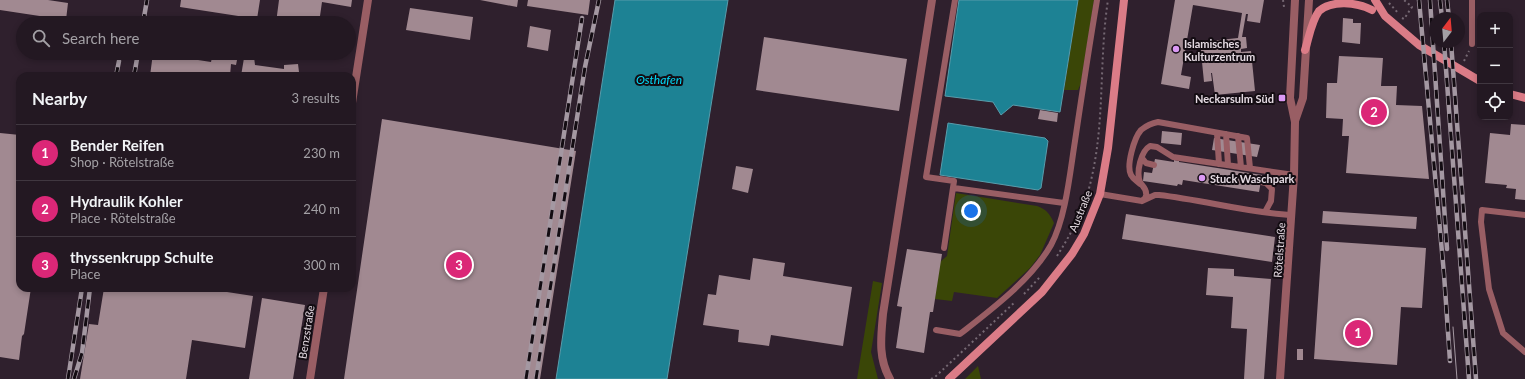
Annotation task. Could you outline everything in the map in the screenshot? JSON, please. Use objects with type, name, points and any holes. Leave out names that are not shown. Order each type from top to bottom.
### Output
[{"type":"main road","name":"Austraße","points":[[949,379],[1042,292],[1058,273],[1084,234],[1100,194],[1108,148],[1124,0]]},
{"type":"main road","points":[[1360,0],[1372,10]]},
{"type":"main road","points":[[1375,0],[1385,16]]},
{"type":"main road","points":[[1305,50],[1319,11],[1326,5],[1340,1],[1351,2],[1385,16],[1419,45],[1477,79]]},
{"type":"main road","points":[[1513,95],[1525,98]]},
{"type":"street","points":[[356,76],[368,0]]},
{"type":"street","points":[[890,379],[882,359],[880,345],[883,314],[932,0]]},
{"type":"street","name":"Rötelstraße","points":[[1280,379],[1294,175],[1295,122],[1290,98],[1294,0]]},
{"type":"street","name":"Rötelstraße","points":[[1295,122],[1303,98],[1309,0]]},
{"type":"street","name":"Benzstraße","points":[[310,379],[323,292]]},
{"type":"lane","points":[[944,248],[954,181],[926,177],[955,0]]},
{"type":"lane","points":[[936,330],[960,334],[995,306],[1031,271],[1051,244],[1058,226],[1071,169],[1097,0]]},
{"type":"lane","points":[[1472,0],[1472,44]]},
{"type":"lane","points":[[1142,201],[1146,196],[1145,188],[1131,176],[1129,165],[1137,136],[1143,129],[1158,122],[1246,138],[1250,168]]},
{"type":"lane","points":[[1217,133],[1219,164]]},
{"type":"lane","points":[[1226,134],[1228,165]]},
{"type":"lane","points":[[1238,136],[1241,167]]},
{"type":"lane","points":[[1140,184],[1139,174],[1142,158],[1148,148],[1153,146],[1158,147],[1173,157],[1294,175]]},
{"type":"lane","points":[[1142,158],[1146,162],[1154,165]]},
{"type":"lane","points":[[1261,182],[1266,183],[1272,189],[1271,201],[1265,212]]},
{"type":"lane","points":[[954,188],[1064,203]]},
{"type":"lane","points":[[1100,194],[1142,201],[1155,195],[1162,195],[1292,215]]},
{"type":"lane","points":[[1525,215],[1482,210],[1481,222],[1489,289],[1503,333],[1525,352]]},
{"type":"path","points":[[1387,0],[1404,19],[1412,7],[1404,0]]},
{"type":"path","points":[[1463,63],[1472,44]]},
{"type":"green space","points":[[1078,0],[1094,0],[1081,83],[1078,90],[1064,90]]},
{"type":"green space","points":[[956,193],[1037,206],[1047,212],[1054,223],[1040,255],[1030,268],[997,298],[954,292],[952,301],[935,299],[940,262],[947,256]]},
{"type":"green space","points":[[873,281],[882,283],[871,352],[878,379],[857,379]]},
{"type":"green space","points":[[978,366],[981,379],[965,379]]},
{"type":"water","name":"Osthafen","points":[[615,0],[728,0],[667,379],[556,379]]},
{"type":"water","points":[[959,0],[1078,0],[1060,112],[1013,105],[1001,115],[993,102],[945,96]]},
{"type":"water","points":[[948,123],[1045,138],[1048,141],[1041,188],[1038,190],[940,175]]},
{"type":"building","points":[[0,0],[48,0],[68,3],[66,16],[40,16],[0,10]]},
{"type":"building","points":[[181,0],[260,0],[257,16],[238,16],[180,7]]},
{"type":"building","points":[[279,0],[352,0],[351,7],[322,2],[320,16],[277,16]]},
{"type":"building","points":[[480,0],[518,0],[517,7]]},
{"type":"building","points":[[528,0],[590,0],[588,15],[527,6]]},
{"type":"building","points":[[1175,0],[1264,0],[1260,23],[1247,21],[1248,14],[1246,14],[1242,37],[1246,37],[1247,48],[1241,49],[1241,52],[1251,51],[1255,91],[1215,95],[1212,73],[1212,81],[1204,82],[1200,42],[1238,38],[1242,13],[1193,5],[1181,75],[1191,77],[1189,89],[1161,84]]},
{"type":"building","points":[[410,8],[473,17],[470,40],[406,30]]},
{"type":"building","points":[[1343,18],[1353,19],[1353,23],[1361,23],[1360,44],[1342,42]]},
{"type":"building","points":[[530,26],[551,30],[548,51],[527,47]]},
{"type":"building","points":[[764,37],[907,59],[899,111],[756,90]]},
{"type":"building","points":[[1339,56],[1383,58],[1381,86],[1397,86],[1396,105],[1422,106],[1429,179],[1346,173],[1349,136],[1342,136],[1343,119],[1326,118],[1327,83],[1337,83]]},
{"type":"building","points":[[152,60],[198,60],[211,62],[211,60],[237,60],[236,65],[231,64],[230,72],[151,72]]},
{"type":"building","points":[[244,60],[254,60],[255,65],[284,69],[284,65],[298,64],[299,72],[242,72]]},
{"type":"building","points":[[1040,110],[1058,113],[1057,122],[1038,119]]},
{"type":"building","points":[[382,119],[576,151],[540,379],[344,379]]},
{"type":"building","points":[[1511,124],[1525,125],[1525,200],[1515,199],[1516,189],[1506,188],[1507,185],[1485,183],[1490,133],[1510,135]]},
{"type":"building","points":[[1162,131],[1182,133],[1181,145],[1161,143]]},
{"type":"building","points":[[0,133],[16,135],[16,292],[30,292],[19,360],[0,357]]},
{"type":"building","points":[[1214,138],[1260,145],[1257,157],[1212,150]]},
{"type":"building","name":"Stuck Waschpark","points":[[1155,159],[1174,162],[1174,160],[1262,175],[1259,192],[1183,180],[1182,185],[1178,184],[1177,186],[1143,181],[1144,172],[1152,173]]},
{"type":"building","points":[[736,166],[753,169],[748,193],[732,189]]},
{"type":"building","points":[[1323,211],[1417,217],[1416,229],[1322,223]]},
{"type":"building","points":[[1126,214],[1275,237],[1272,262],[1122,239]]},
{"type":"building","points":[[1322,241],[1426,248],[1422,308],[1401,307],[1397,365],[1314,359]]},
{"type":"building","points":[[907,249],[942,254],[933,312],[930,312],[924,353],[896,348],[902,307],[897,306]]},
{"type":"building","points":[[753,258],[785,263],[783,276],[852,287],[843,346],[771,335],[769,346],[738,342],[739,330],[703,325],[708,294],[716,295],[719,275],[750,280]]},
{"type":"building","points":[[1208,268],[1234,269],[1234,276],[1271,279],[1264,379],[1244,379],[1247,329],[1231,328],[1233,297],[1206,295]]},
{"type":"building","points":[[103,292],[227,292],[253,296],[245,348],[192,340],[186,379],[80,379],[89,324],[98,325]]},
{"type":"building","points":[[262,298],[305,305],[293,379],[249,379]]},
{"type":"building","points":[[1297,349],[1303,349],[1303,360],[1297,360]]},
{"type":"tram line","points":[[1453,327],[1457,379]]},
{"type":"railway","points":[[144,16],[147,0]]},
{"type":"railway","points":[[536,379],[585,67],[599,0]]},
{"type":"railway","points":[[1419,0],[1444,274],[1450,361]]},
{"type":"railway","points":[[1430,0],[1447,249]]},
{"type":"railway","points":[[1440,0],[1441,12]]},
{"type":"railway","points":[[1447,0],[1448,12]]},
{"type":"railway","points":[[526,379],[582,18]]},
{"type":"railway","points":[[1444,48],[1469,379]]},
{"type":"railway","points":[[1451,48],[1476,379]]},
{"type":"railway","points":[[135,72],[137,60]]},
{"type":"railway","points":[[117,72],[119,61]]},
{"type":"railway","points":[[68,379],[81,292]]},
{"type":"railway","points":[[74,379],[82,353],[90,292]]},
{"type":"place","name":"Islamisches Kulturzentrum","points":[[1176,49]]},
{"type":"place","name":"Neckarsulm Süd","points":[[1282,98]]},
{"type":"place","name":"Hydraulik Kohler","points":[[1374,112]]},
{"type":"place","name":"Stuck Waschpark","points":[[1202,178]]},
{"type":"place","name":"thyssenkrupp Schulte","points":[[459,265]]},
{"type":"place","name":"Bender Reifen","points":[[1358,333]]}]
